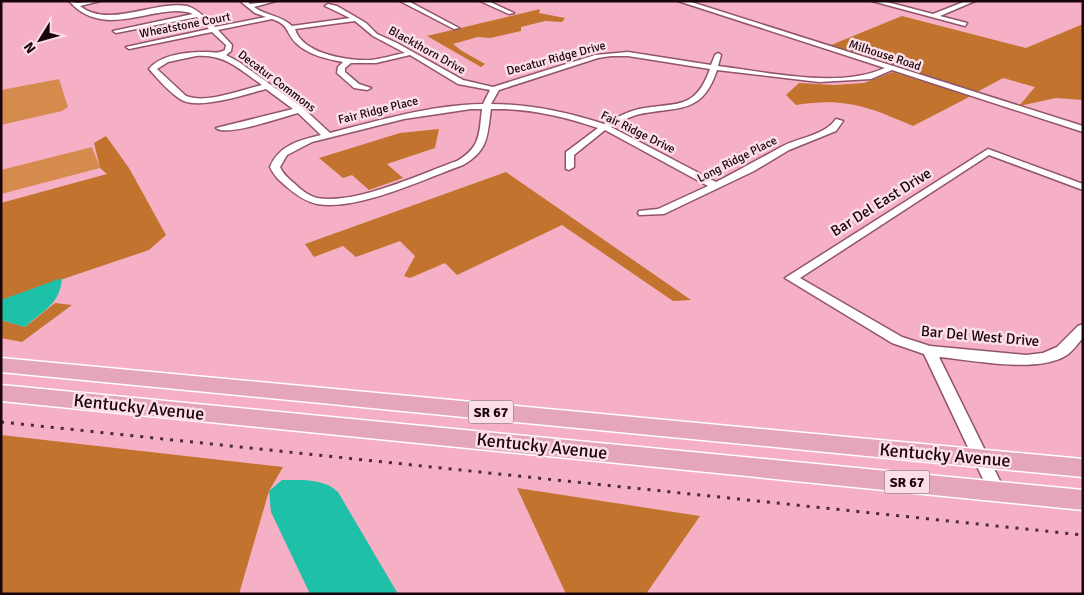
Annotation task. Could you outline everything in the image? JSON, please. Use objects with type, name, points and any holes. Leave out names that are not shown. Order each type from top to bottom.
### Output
[{"type":"main road","name":"Kentucky Avenue","points":[[1,365],[1083,468]]},
{"type":"main road","name":"Kentucky Avenue","points":[[1,394],[1083,500]]},
{"type":"street","points":[[73,3],[97,1]]},
{"type":"street","points":[[243,1],[262,14],[287,22],[294,38],[305,47],[323,54],[350,61],[372,62],[411,53]]},
{"type":"street","points":[[249,6],[273,1]]},
{"type":"street","points":[[402,1],[456,28]]},
{"type":"street","points":[[483,1],[512,14]]},
{"type":"street","name":"Milhouse Road","points":[[681,1],[1083,129]]},
{"type":"street","points":[[875,1],[965,24]]},
{"type":"street","points":[[947,1],[962,5]]},
{"type":"street","points":[[934,16],[972,1]]},
{"type":"street","name":"Decatur Commons","points":[[73,3],[84,12],[98,14],[161,6],[189,8],[230,47],[221,56],[268,86],[300,110],[328,136]]},
{"type":"street","name":"Blackthorn Drive","points":[[328,6],[335,7],[356,19],[376,35],[461,82],[494,90]]},
{"type":"street","points":[[116,31],[197,15]]},
{"type":"street","name":"Wheatstone Court","points":[[129,47],[274,17]]},
{"type":"street","points":[[291,28],[356,19]]},
{"type":"street","name":"Decatur Ridge Drive","points":[[279,158],[275,165],[276,172],[301,194],[314,200],[329,202],[357,199],[467,160],[480,149],[491,94],[506,83],[607,54],[627,54],[807,79],[832,80],[871,77],[887,67]]},
{"type":"street","points":[[221,56],[197,55],[171,59],[157,64],[153,70],[183,98],[194,101],[216,99],[268,86]]},
{"type":"street","points":[[569,167],[569,154],[604,127],[633,113],[676,106],[694,100],[704,91],[718,56]]},
{"type":"street","points":[[350,61],[342,67],[341,73],[357,86],[368,88]]},
{"type":"street","name":"Fair Ridge Drive","points":[[488,106],[553,112],[604,127],[714,185]]},
{"type":"street","name":"Fair Ridge Place","points":[[279,158],[296,146],[412,113],[444,108],[488,106]]},
{"type":"street","points":[[220,128],[245,124],[300,110]]},
{"type":"street","name":"Long Ridge Place","points":[[643,213],[660,212],[751,169],[786,148],[834,129],[839,121]]},
{"type":"street","name":"Bar Del East Drive","points":[[791,278],[988,152],[1083,187]]},
{"type":"street","name":"Bar Del West Drive","points":[[791,278],[897,340],[929,351],[1026,360],[1046,358],[1062,351],[1083,329]]},
{"type":"street","points":[[929,351],[997,491]]},
{"type":"shaded area","points":[[540,9],[539,13],[565,18],[562,22],[545,21],[521,27],[521,31],[490,38],[478,37],[453,44],[485,64],[481,67],[427,36]]},
{"type":"shaded area","points":[[902,16],[1026,48],[1083,24],[1083,100],[1056,98],[1019,106],[1035,87],[1003,78],[977,92],[831,45]]},
{"type":"shaded area","points":[[893,72],[971,96],[913,126],[856,105],[829,102],[796,105],[786,95],[799,83],[835,85],[864,83]]},
{"type":"shaded area","points":[[59,79],[68,107],[62,111],[1,125],[1,90]]},
{"type":"shaded area","points":[[439,129],[435,148],[387,164],[403,178],[369,190],[352,175],[343,178],[319,158],[400,133]]},
{"type":"shaded area","points":[[106,136],[129,168],[166,235],[149,250],[1,300],[1,203],[107,174],[100,168],[94,143]]},
{"type":"shaded area","points":[[92,147],[100,168],[1,194],[1,170]]},
{"type":"shaded area","points":[[506,172],[691,300],[673,301],[562,225],[457,275],[445,263],[410,278],[404,276],[415,256],[400,241],[356,257],[343,246],[314,257],[305,244]]},
{"type":"shaded area","points":[[62,278],[61,287],[54,301],[25,327],[1,320],[1,300]]},
{"type":"shaded area","points":[[55,303],[72,305],[22,342],[1,338],[1,320],[25,327]]},
{"type":"shaded area","points":[[1,435],[283,467],[269,491],[239,594],[1,594]]},
{"type":"shaded area","points":[[282,480],[319,482],[332,487],[338,492],[398,594],[310,594],[271,512],[269,491]]},
{"type":"shaded area","points":[[517,488],[700,516],[646,594],[566,594]]},
{"type":"railway","points":[[1,422],[1083,535]]}]
